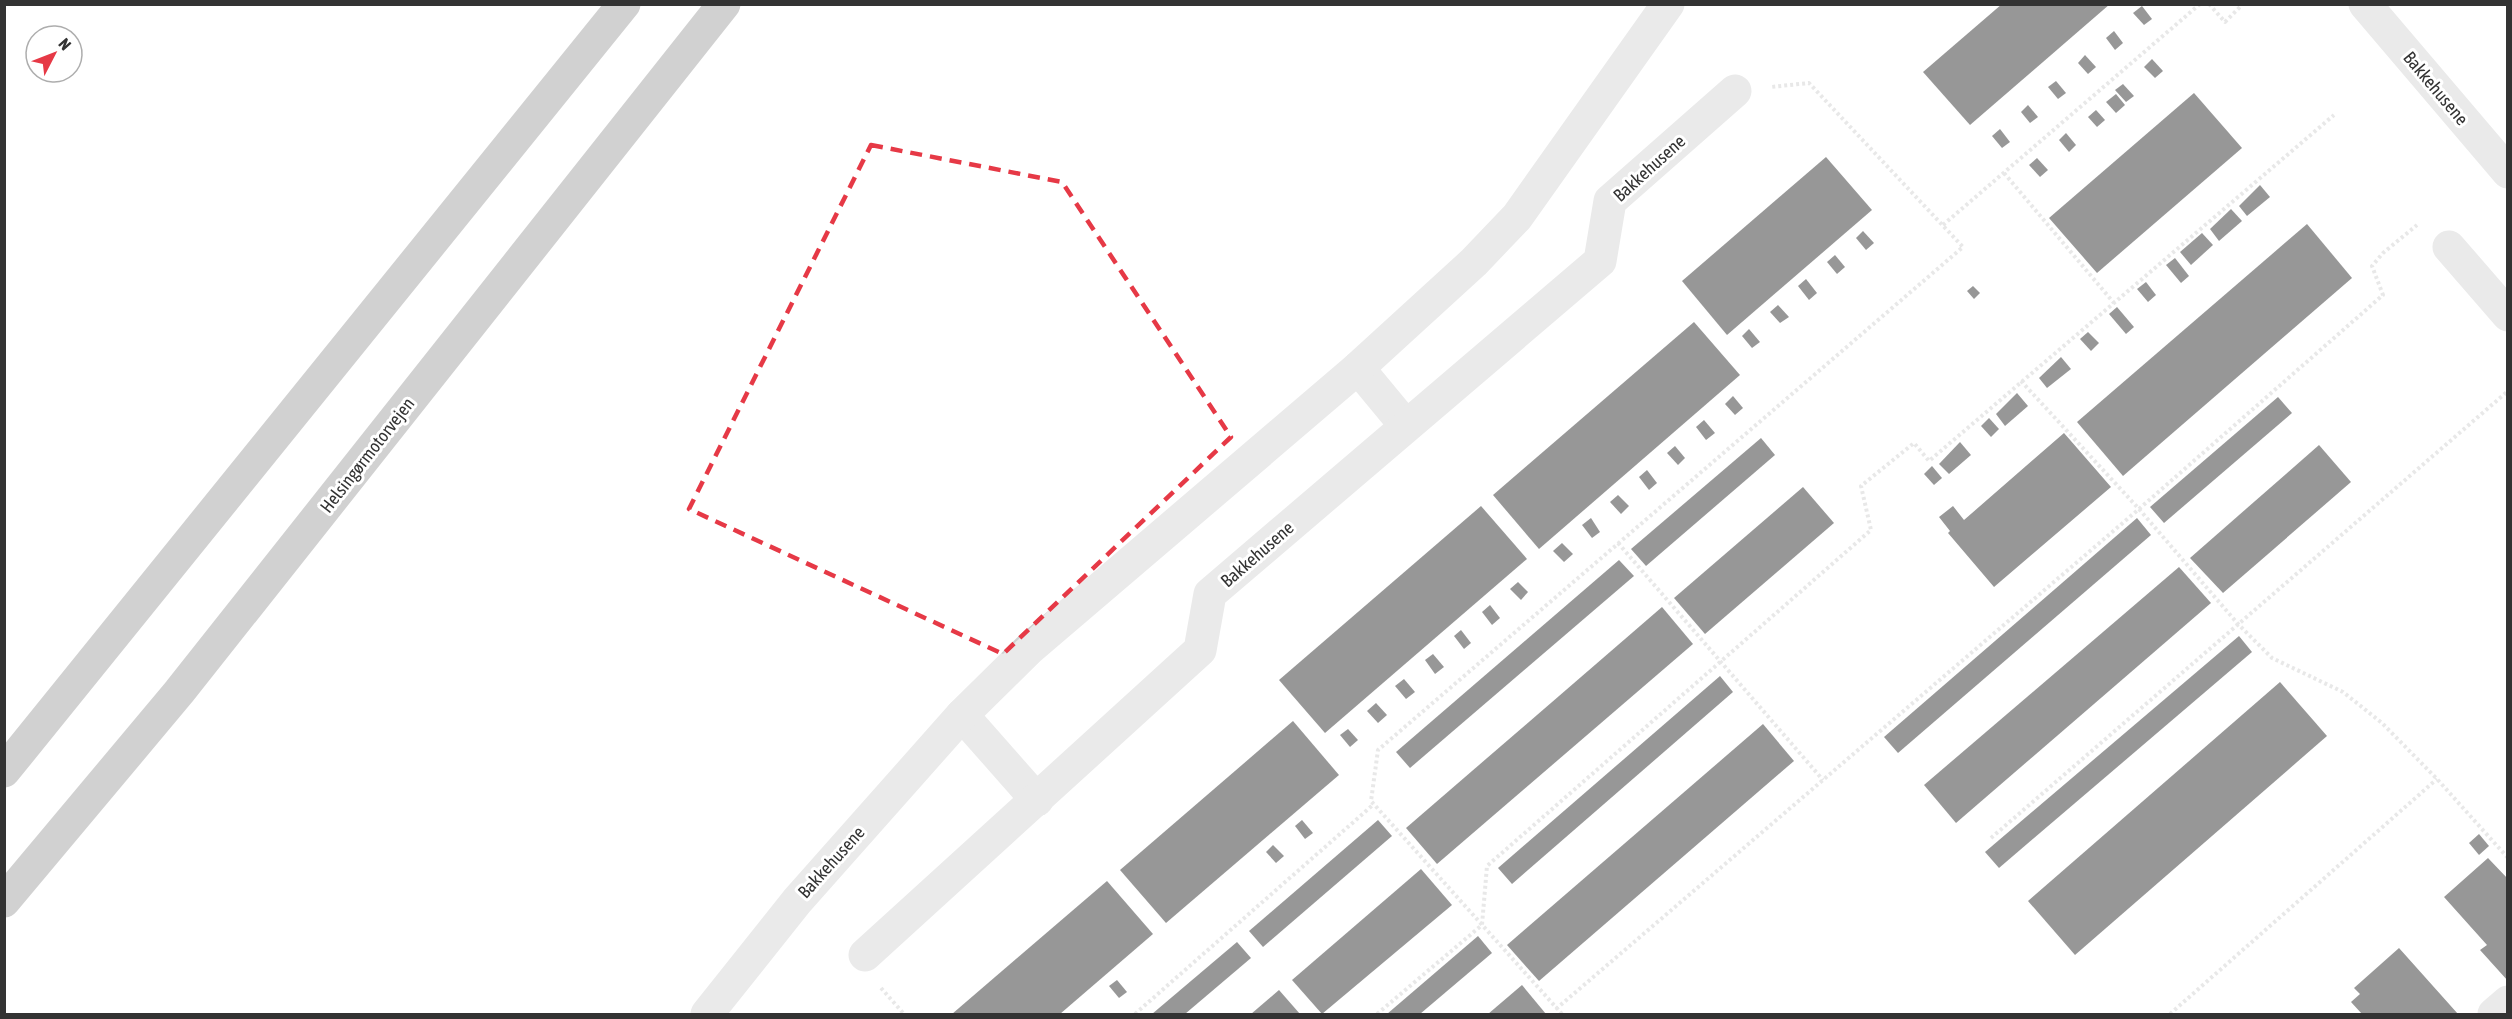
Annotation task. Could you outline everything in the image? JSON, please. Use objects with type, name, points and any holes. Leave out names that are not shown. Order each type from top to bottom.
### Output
[{"type":"highway","points":[[4,771],[624,4]]},
{"type":"highway","name":"Helsingørmotorvejen","points":[[4,901],[186,683],[724,4]]},
{"type":"street","name":"Bakkehusene","points":[[707,1014],[797,901],[962,715],[1029,649],[1358,368],[1474,262],[1517,217],[1668,4]]},
{"type":"street","name":"Bakkehusene","points":[[2365,4],[2508,172]]},
{"type":"street","name":"Bakkehusene","points":[[865,955],[1200,650],[1210,594],[1600,261],[1610,201],[1735,92]]},
{"type":"street","points":[[2449,247],[2508,315]]},
{"type":"street","points":[[1358,368],[1406,426]]},
{"type":"street","points":[[962,715],[1037,800]]},
{"type":"street","points":[[2494,1014],[2508,1002]]},
{"type":"path","points":[[1943,225],[2200,4]]},
{"type":"path","points":[[2209,4],[2225,22],[2242,5]]},
{"type":"path","points":[[1562,1014],[1371,801],[1378,750],[1963,247],[1809,83],[1735,92]]},
{"type":"path","points":[[1377,1014],[1482,925],[1487,866],[1870,530],[1861,486],[1865,482],[1914,443],[1929,461],[2334,115]]},
{"type":"path","points":[[2004,173],[2114,303]]},
{"type":"path","points":[[1556,1008],[2139,509],[2383,295],[2372,266],[2405,235]]},
{"type":"path","points":[[2021,381],[2139,509],[2238,624],[2272,658],[2343,692],[2382,723],[2437,779],[2508,858]]},
{"type":"path","points":[[1991,838],[2508,392]]},
{"type":"path","points":[[1618,543],[1823,780]]},
{"type":"path","points":[[2170,1014],[2437,779]]},
{"type":"path","points":[[1135,1014],[1374,804]]},
{"type":"highlighted area","points":[[871,145],[1062,182],[1231,437],[1003,654],[689,509]]},
{"type":"building","points":[[2002,4],[2110,4],[1970,125],[1923,72]]},
{"type":"building","points":[[2142,6],[2152,19],[2144,25],[2133,13]]},
{"type":"building","points":[[2114,31],[2123,43],[2115,50],[2106,38]]},
{"type":"building","points":[[2085,55],[2096,67],[2088,74],[2078,63]]},
{"type":"building","points":[[2152,59],[2163,71],[2155,78],[2144,67]]},
{"type":"building","points":[[2056,81],[2066,93],[2058,99],[2048,87]]},
{"type":"building","points":[[2123,84],[2134,96],[2126,102],[2115,90]]},
{"type":"building","points":[[2194,93],[2242,148],[2097,273],[2049,218]]},
{"type":"building","points":[[2116,94],[2125,105],[2116,113],[2106,102]]},
{"type":"building","points":[[2028,105],[2038,117],[2030,123],[2021,112]]},
{"type":"building","points":[[2096,110],[2105,120],[2097,127],[2088,117]]},
{"type":"building","points":[[2000,129],[2010,142],[2002,148],[1992,136]]},
{"type":"building","points":[[2066,133],[2076,145],[2069,152],[2059,140]]},
{"type":"building","points":[[1826,157],[1872,210],[1727,335],[1682,281]]},
{"type":"building","points":[[2037,158],[2048,170],[2040,177],[2029,165]]},
{"type":"building","points":[[2260,185],[2270,197],[2247,216],[2239,206]]},
{"type":"building","points":[[2231,209],[2242,221],[2219,241],[2210,229]]},
{"type":"building","points":[[2307,224],[2352,278],[2123,476],[2077,422]]},
{"type":"building","points":[[1863,231],[1874,243],[1866,250],[1856,238]]},
{"type":"building","points":[[2202,233],[2213,245],[2191,265],[2180,252]]},
{"type":"building","points":[[1835,255],[1845,267],[1837,274],[1827,262]]},
{"type":"building","points":[[2175,258],[2189,276],[2181,283],[2166,265]]},
{"type":"building","points":[[1806,279],[1817,293],[1809,300],[1798,286]]},
{"type":"building","points":[[2146,282],[2156,295],[2148,302],[2137,289]]},
{"type":"building","points":[[1973,286],[1980,293],[1974,299],[1967,291]]},
{"type":"building","points":[[1778,305],[1789,317],[1780,323],[1770,312]]},
{"type":"building","points":[[2117,307],[2134,327],[2126,334],[2109,314]]},
{"type":"building","points":[[1694,322],[1740,375],[1539,549],[1493,495]]},
{"type":"building","points":[[1749,329],[1760,342],[1752,348],[1742,336]]},
{"type":"building","points":[[2088,332],[2099,343],[2091,351],[2080,339]]},
{"type":"building","points":[[2061,357],[2071,369],[2047,388],[2039,378]]},
{"type":"building","points":[[2017,393],[2028,406],[2005,426],[1996,414]]},
{"type":"building","points":[[1733,396],[1743,408],[1735,415],[1725,404]]},
{"type":"building","points":[[2278,397],[2292,413],[2164,523],[2150,507]]},
{"type":"building","points":[[1989,418],[1999,429],[1991,437],[1981,426]]},
{"type":"building","points":[[1704,420],[1715,433],[1706,440],[1696,427]]},
{"type":"building","points":[[2064,433],[2111,487],[1994,587],[1948,533],[1950,531],[1939,517],[1953,506],[1964,520]]},
{"type":"building","points":[[1761,438],[1775,455],[1646,566],[1631,549]]},
{"type":"building","points":[[1960,442],[1971,455],[1949,474],[1939,464]]},
{"type":"building","points":[[2319,445],[2351,482],[2223,593],[2190,558]]},
{"type":"building","points":[[1675,446],[1685,458],[1678,465],[1667,453]]},
{"type":"building","points":[[1932,466],[1942,478],[1934,485],[1924,474]]},
{"type":"building","points":[[1647,470],[1657,483],[1649,490],[1639,477]]},
{"type":"building","points":[[1803,487],[1834,523],[1705,634],[1674,598]]},
{"type":"building","points":[[1618,495],[1629,506],[1621,514],[1610,502]]},
{"type":"building","points":[[1481,506],[1527,559],[1325,733],[1279,680]]},
{"type":"building","points":[[1591,518],[1600,532],[1592,538],[1582,525]]},
{"type":"building","points":[[2137,518],[2151,535],[1898,753],[1884,737]]},
{"type":"building","points":[[1562,543],[1573,554],[1564,562],[1553,551]]},
{"type":"building","points":[[1619,560],[1634,576],[1410,768],[1396,752]]},
{"type":"building","points":[[2179,567],[2211,603],[1956,823],[1924,785]]},
{"type":"building","points":[[1518,582],[1528,592],[1521,600],[1510,589]]},
{"type":"building","points":[[1490,605],[1500,618],[1492,625],[1482,612]]},
{"type":"building","points":[[1662,607],[1693,644],[1437,864],[1406,828]]},
{"type":"building","points":[[1461,630],[1471,643],[1464,649],[1454,636]]},
{"type":"building","points":[[2239,636],[2252,652],[1999,868],[1985,852]]},
{"type":"building","points":[[1433,654],[1444,667],[1435,674],[1425,660]]},
{"type":"building","points":[[1720,676],[1733,692],[1512,884],[1498,868]]},
{"type":"building","points":[[1404,679],[1415,692],[1406,699],[1395,686]]},
{"type":"building","points":[[2280,682],[2327,736],[2075,955],[2028,901]]},
{"type":"building","points":[[1376,703],[1387,715],[1378,723],[1367,711]]},
{"type":"building","points":[[1293,721],[1339,775],[1166,923],[1120,870]]},
{"type":"building","points":[[1763,724],[1794,761],[1539,981],[1507,945]]},
{"type":"building","points":[[1348,729],[1358,740],[1350,747],[1340,735]]},
{"type":"building","points":[[1302,820],[1313,833],[1305,839],[1295,826]]},
{"type":"building","points":[[1378,820],[1392,836],[1263,947],[1249,931]]},
{"type":"building","points":[[2479,834],[2489,846],[2479,855],[2469,843]]},
{"type":"building","points":[[1273,845],[1284,856],[1276,863],[1266,852]]},
{"type":"building","points":[[2488,858],[2508,879],[2508,981],[2480,950],[2487,945],[2444,897]]},
{"type":"building","points":[[1421,869],[1452,905],[1322,1014],[1292,980]]},
{"type":"building","points":[[1107,881],[1153,934],[1060,1014],[952,1014]]},
{"type":"building","points":[[1478,936],[1492,953],[1420,1014],[1387,1014]]},
{"type":"building","points":[[1237,942],[1251,958],[1185,1014],[1152,1014]]},
{"type":"building","points":[[2399,948],[2458,1014],[2362,1014],[2351,1002],[2360,994],[2354,988]]},
{"type":"building","points":[[1117,980],[1127,992],[1119,998],[1109,986]]},
{"type":"building","points":[[1522,985],[1546,1014],[1488,1014]]},
{"type":"building","points":[[1279,990],[1300,1014],[1251,1014]]}]
